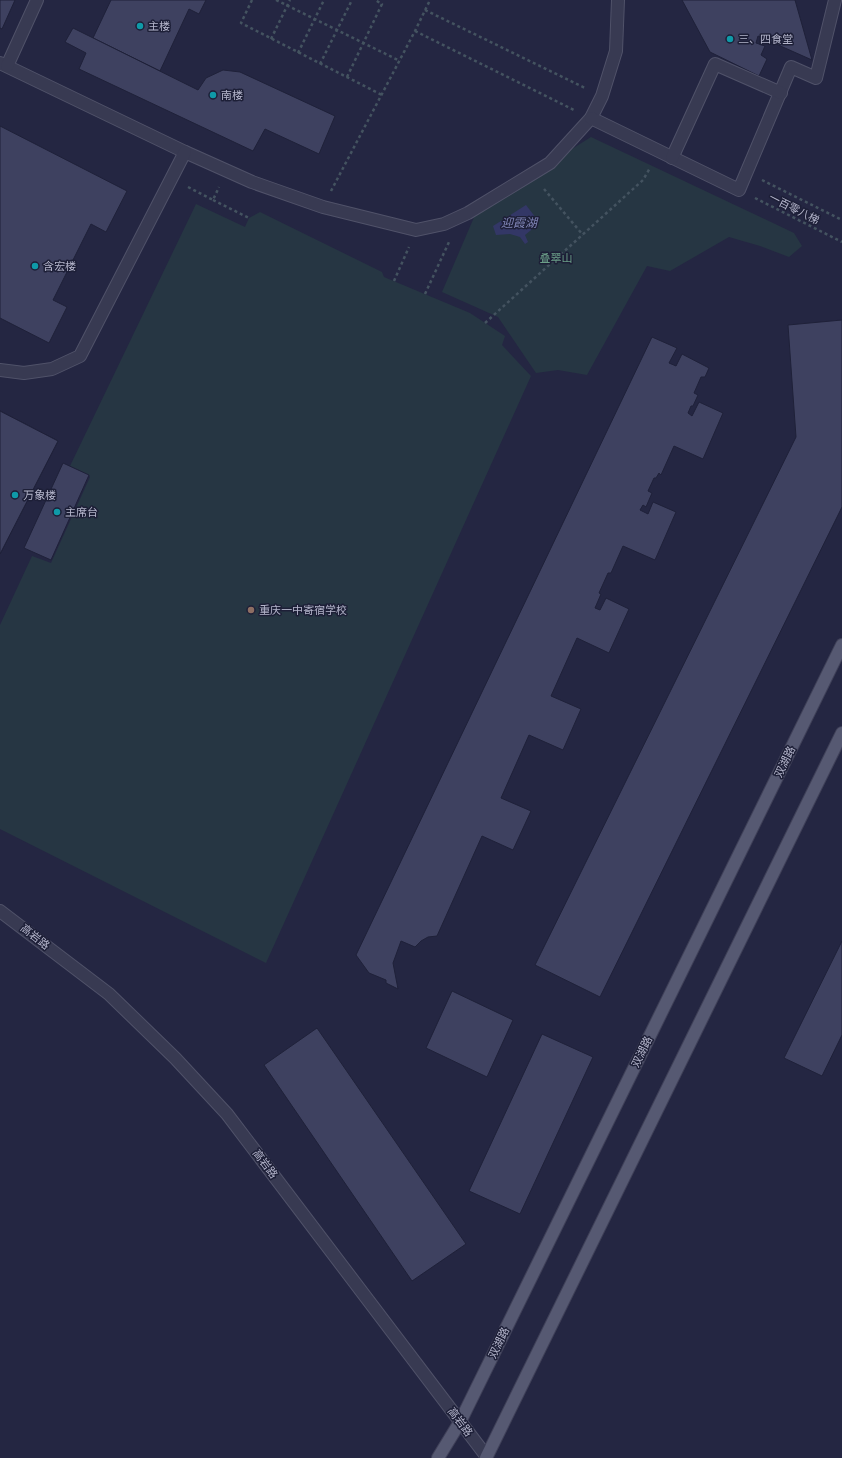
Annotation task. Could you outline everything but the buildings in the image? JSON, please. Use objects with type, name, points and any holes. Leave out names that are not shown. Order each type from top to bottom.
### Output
[{"type":"main road","name":"双湖路","points":[[438,1458],[460,1422],[842,645]]},
{"type":"main road","points":[[486,1458],[842,733]]},
{"type":"street","points":[[37,0],[3,65],[252,182],[323,207],[416,230],[444,224],[461,217],[550,163],[591,118],[602,96],[616,51],[618,0]]},
{"type":"street","points":[[591,118],[739,190],[791,67],[816,78],[835,0]]},
{"type":"street","points":[[672,158],[715,64],[781,93]]},
{"type":"street","points":[[0,370],[24,373],[52,369],[80,356],[186,152]]},
{"type":"street","name":"高岩路","points":[[0,911],[109,994],[175,1058],[227,1114],[486,1458]]},
{"type":"path","points":[[252,0],[241,23],[382,95]]},
{"type":"path","points":[[276,0],[400,61]]},
{"type":"path","points":[[271,39],[290,0]]},
{"type":"path","points":[[298,52],[324,0]]},
{"type":"path","points":[[320,64],[352,0]]},
{"type":"path","points":[[375,0],[382,4]]},
{"type":"path","points":[[347,77],[384,0]]},
{"type":"path","points":[[323,207],[400,61],[430,0]]},
{"type":"path","points":[[425,10],[602,96]]},
{"type":"path","points":[[415,31],[591,118]]},
{"type":"path","points":[[485,323],[583,236],[643,180],[659,152]]},
{"type":"path","points":[[213,200],[227,170]]},
{"type":"path","name":"一百零八梯","points":[[747,172],[842,220]]},
{"type":"path","points":[[532,174],[583,236]]},
{"type":"path","points":[[171,179],[249,218]]},
{"type":"path","name":"一百零八梯","points":[[739,190],[842,242]]},
{"type":"path","points":[[394,281],[406,253]]},
{"type":"path","points":[[425,294],[437,267]]},
{"type":"green space","name":"叠翠山","points":[[591,137],[794,233],[802,246],[789,257],[760,246],[729,237],[670,271],[647,266],[587,375],[558,370],[536,373],[498,317],[442,292],[478,208]]},
{"type":"green space","points":[[196,204],[245,227],[249,218],[260,212],[382,272],[384,277],[470,313],[505,336],[502,345],[531,376],[266,963],[0,829],[0,625],[32,556],[51,563],[90,477],[89,475],[70,466]]},
{"type":"water","name":"迎霞湖","points":[[526,205],[536,218],[536,226],[525,235],[528,242],[525,244],[520,237],[510,234],[496,235],[493,226]]},
{"type":"place","name":"主楼","points":[[140,26]]},
{"type":"place","name":"三、四食堂","points":[[730,39]]},
{"type":"place","name":"南楼","points":[[213,95]]},
{"type":"place","name":"含宏楼","points":[[35,266]]},
{"type":"place","name":"万象楼","points":[[15,495]]},
{"type":"place","name":"主席台","points":[[57,512]]},
{"type":"place","name":"重庆一中寄宿学校","points":[[251,610]]}]
